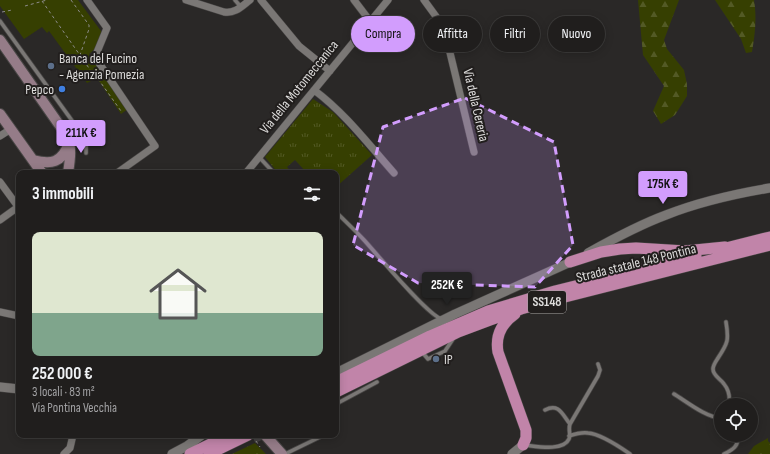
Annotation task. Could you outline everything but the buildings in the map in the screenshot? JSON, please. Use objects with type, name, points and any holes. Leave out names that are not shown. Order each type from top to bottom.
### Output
[{"type":"highway","name":"Strada statale 148 Pontina","points":[[339,381],[430,336],[488,311],[555,291],[770,237]]},
{"type":"highway","name":"Strada statale 148 Pontina","points":[[339,390],[458,332],[522,309],[770,245]]},
{"type":"highway","points":[[570,262],[601,252],[620,249],[636,248],[685,251],[731,247]]},
{"type":"highway","points":[[744,252],[770,250]]},
{"type":"highway","points":[[522,309],[505,322],[500,331],[497,345],[498,352],[526,430],[526,438],[523,445]]},
{"type":"highway","points":[[189,450],[221,438]]},
{"type":"highway","points":[[209,454],[254,440]]},
{"type":"highway","points":[[222,454],[254,440]]},
{"type":"main road","points":[[0,40],[67,136],[70,153],[68,170]]},
{"type":"main road","points":[[4,122],[40,170]]},
{"type":"main road","points":[[33,160],[51,163],[57,160],[66,151],[69,142]]},
{"type":"main road","points":[[268,438],[284,454]]},
{"type":"street","points":[[88,0],[107,28],[95,57],[155,146],[121,170]]},
{"type":"street","points":[[186,0],[225,13],[233,12],[250,0]]},
{"type":"street","points":[[261,0],[299,46],[330,71]]},
{"type":"street","points":[[354,0],[366,16]]},
{"type":"street","name":"Via della Motomeccanica","points":[[374,16],[388,0]]},
{"type":"street","name":"Via della Cereria","points":[[428,1],[443,26],[447,36],[474,152]]},
{"type":"street","name":"Via della Motomeccanica","points":[[248,170],[351,45]]},
{"type":"street","points":[[314,90],[341,113],[394,174]]},
{"type":"street","points":[[0,136],[4,122]]},
{"type":"street","points":[[0,182],[16,204]]},
{"type":"street","points":[[339,372],[445,319],[570,262],[617,237],[666,215],[701,203],[735,194],[770,188]]},
{"type":"street","points":[[0,220],[16,210]]},
{"type":"street","points":[[0,312],[16,315]]},
{"type":"street","points":[[0,387],[16,390]]},
{"type":"street","points":[[64,454],[71,445],[73,438]]},
{"type":"street","points":[[189,450],[194,438]]},
{"type":"street","points":[[172,454],[189,450],[199,438]]},
{"type":"street","points":[[512,454],[523,445]]},
{"type":"lane","points":[[235,0],[241,7]]},
{"type":"lane","points":[[0,21],[86,140],[86,153]]},
{"type":"lane","points":[[259,157],[271,170]]},
{"type":"lane","points":[[339,215],[428,310],[439,318],[445,319]]},
{"type":"lane","points":[[726,322],[728,334],[727,342],[714,366],[713,371],[715,375],[725,384],[729,398]]},
{"type":"lane","points":[[523,445],[546,448],[561,446],[566,443],[569,436],[570,424],[598,376],[600,370],[598,364]]},
{"type":"lane","points":[[339,402],[377,382]]},
{"type":"lane","points":[[674,394],[714,417]]},
{"type":"lane","points":[[545,410],[551,407],[556,407],[570,424]]},
{"type":"lane","points":[[569,436],[582,433],[595,434],[630,454]]},
{"type":"lane","points":[[284,454],[318,438]]},
{"type":"lane","points":[[724,454],[735,447],[738,442]]},
{"type":"path","points":[[25,6],[47,0]]},
{"type":"path","points":[[72,0],[89,25],[80,56]]},
{"type":"path","points":[[42,1],[80,56],[121,111],[129,108]]},
{"type":"path","points":[[2,12],[12,10]]},
{"type":"highlighted area","points":[[465,98],[554,142],[573,245],[535,287],[418,283],[353,245],[383,127]]},
{"type":"green space","points":[[0,0],[78,0],[101,31],[98,44],[89,54],[128,109],[121,114],[97,78],[87,83],[49,31],[47,33],[42,27],[24,39],[0,6]]},
{"type":"green space","points":[[638,0],[679,0],[664,40],[667,49],[684,70],[687,84],[687,96],[675,115],[661,124],[653,111],[664,86],[643,55]]},
{"type":"green space","points":[[715,0],[754,0],[755,26],[752,52],[746,53],[741,39]]},
{"type":"green space","points":[[313,99],[333,112],[372,155],[339,184],[339,170],[304,170],[295,160],[287,167],[290,170],[276,170],[265,157]]},
{"type":"green space","points":[[768,438],[770,443],[770,454],[748,454],[754,446]]},
{"type":"green space","points":[[255,443],[266,454],[232,454]]},
{"type":"place","name":"Banca del Fucino - Agenzia Pomezia","points":[[51,66]]},
{"type":"place","name":"Pepco","points":[[62,89]]},
{"type":"place","name":"IP","points":[[436,359]]}]
